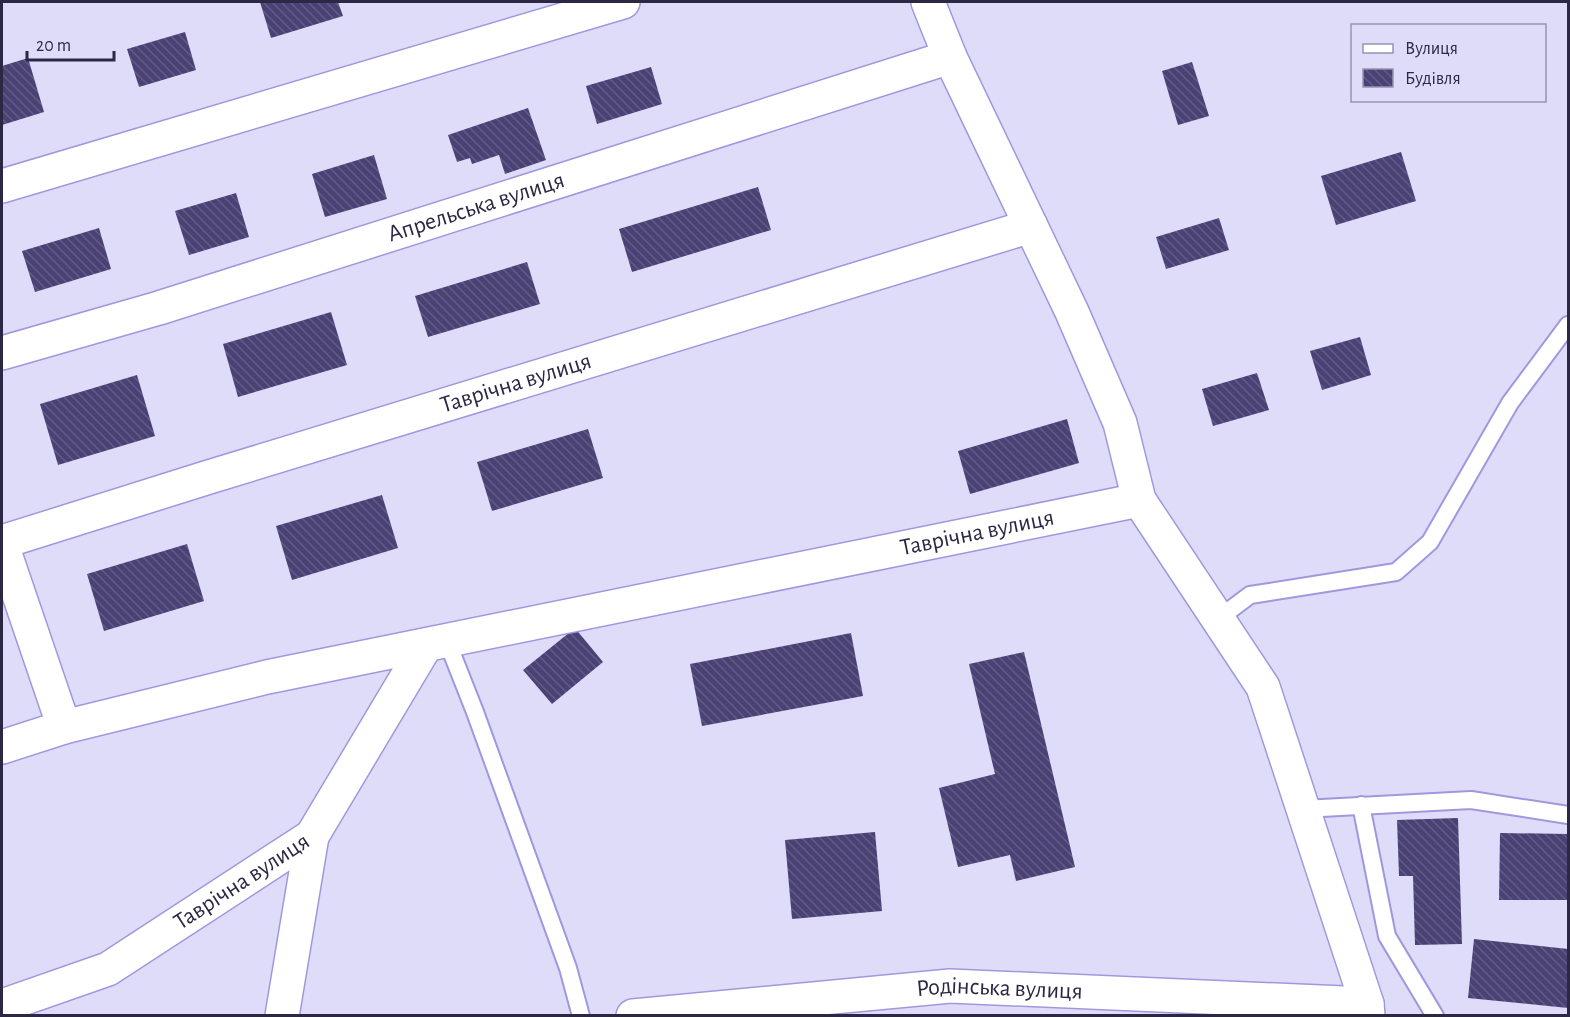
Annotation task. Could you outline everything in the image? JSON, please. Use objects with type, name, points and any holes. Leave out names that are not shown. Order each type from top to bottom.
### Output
[{"type":"street","points":[[2,186],[622,2]]},
{"type":"street","points":[[928,2],[950,57],[1072,312],[1120,423],[1139,500],[1263,687],[1368,1010]]},
{"type":"street","name":"Апрельська вулиця","points":[[2,353],[159,308],[950,57]]},
{"type":"street","name":"Таврічна вулиця","points":[[2,544],[209,477],[1031,226]]},
{"type":"street","name":"Таврічна вулиця","points":[[2,747],[64,727],[267,677],[1139,500]]},
{"type":"street","points":[[2,544],[64,727]]},
{"type":"street","name":"Таврічна вулиця","points":[[2,1006],[108,969],[312,836],[437,643]]},
{"type":"street","points":[[282,1016],[312,836]]},
{"type":"street","name":"Родінська вулиця","points":[[633,1016],[950,986],[1368,1010]]},
{"type":"lane","points":[[1218,619],[1250,595],[1396,572],[1430,543],[1510,403],[1569,325]]},
{"type":"lane","points":[[437,643],[475,712],[568,968],[581,1016]]},
{"type":"lane","points":[[1303,808],[1471,800],[1569,815]]},
{"type":"lane","points":[[1361,806],[1387,936],[1435,1016]]},
{"type":"building","points":[[260,2],[338,2],[343,16],[271,38]]},
{"type":"building","points":[[185,32],[196,70],[139,87],[127,49]]},
{"type":"building","points":[[28,58],[44,112],[2,125],[2,66]]},
{"type":"building","points":[[1192,62],[1209,116],[1178,125],[1162,71]]},
{"type":"building","points":[[651,67],[662,104],[597,124],[586,86]]},
{"type":"building","points":[[528,108],[546,160],[505,174],[499,155],[472,164],[470,158],[457,162],[448,135]]},
{"type":"building","points":[[1401,152],[1416,201],[1336,225],[1321,176]]},
{"type":"building","points":[[374,155],[387,199],[325,217],[312,174]]},
{"type":"building","points":[[758,187],[771,230],[632,272],[619,229]]},
{"type":"building","points":[[236,193],[249,237],[189,255],[175,211]]},
{"type":"building","points":[[1219,218],[1229,250],[1166,269],[1156,237]]},
{"type":"building","points":[[99,228],[111,269],[35,292],[22,251]]},
{"type":"building","points":[[527,262],[540,304],[428,337],[415,296]]},
{"type":"building","points":[[331,312],[347,365],[238,397],[223,344]]},
{"type":"building","points":[[1360,337],[1371,375],[1322,390],[1310,351]]},
{"type":"building","points":[[1257,373],[1269,410],[1213,426],[1202,389]]},
{"type":"building","points":[[137,375],[155,436],[58,465],[40,404]]},
{"type":"building","points":[[1067,419],[1079,463],[970,494],[958,451]]},
{"type":"building","points":[[588,429],[603,478],[492,511],[477,462]]},
{"type":"building","points":[[382,495],[398,548],[292,580],[276,526]]},
{"type":"building","points":[[187,544],[204,601],[104,631],[87,574]]},
{"type":"building","points":[[575,628],[603,662],[552,704],[523,670]]},
{"type":"building","points":[[851,633],[863,696],[702,726],[690,664]]},
{"type":"building","points":[[1024,652],[1075,867],[1016,881],[1010,855],[958,867],[939,788],[995,774],[969,664]]},
{"type":"building","points":[[1458,818],[1462,944],[1415,945],[1413,876],[1399,876],[1397,820]]},
{"type":"building","points":[[875,832],[882,911],[792,919],[785,840]]},
{"type":"building","points":[[1500,833],[1568,834],[1568,900],[1499,900]]},
{"type":"building","points":[[1474,939],[1568,949],[1568,1008],[1468,998]]}]
